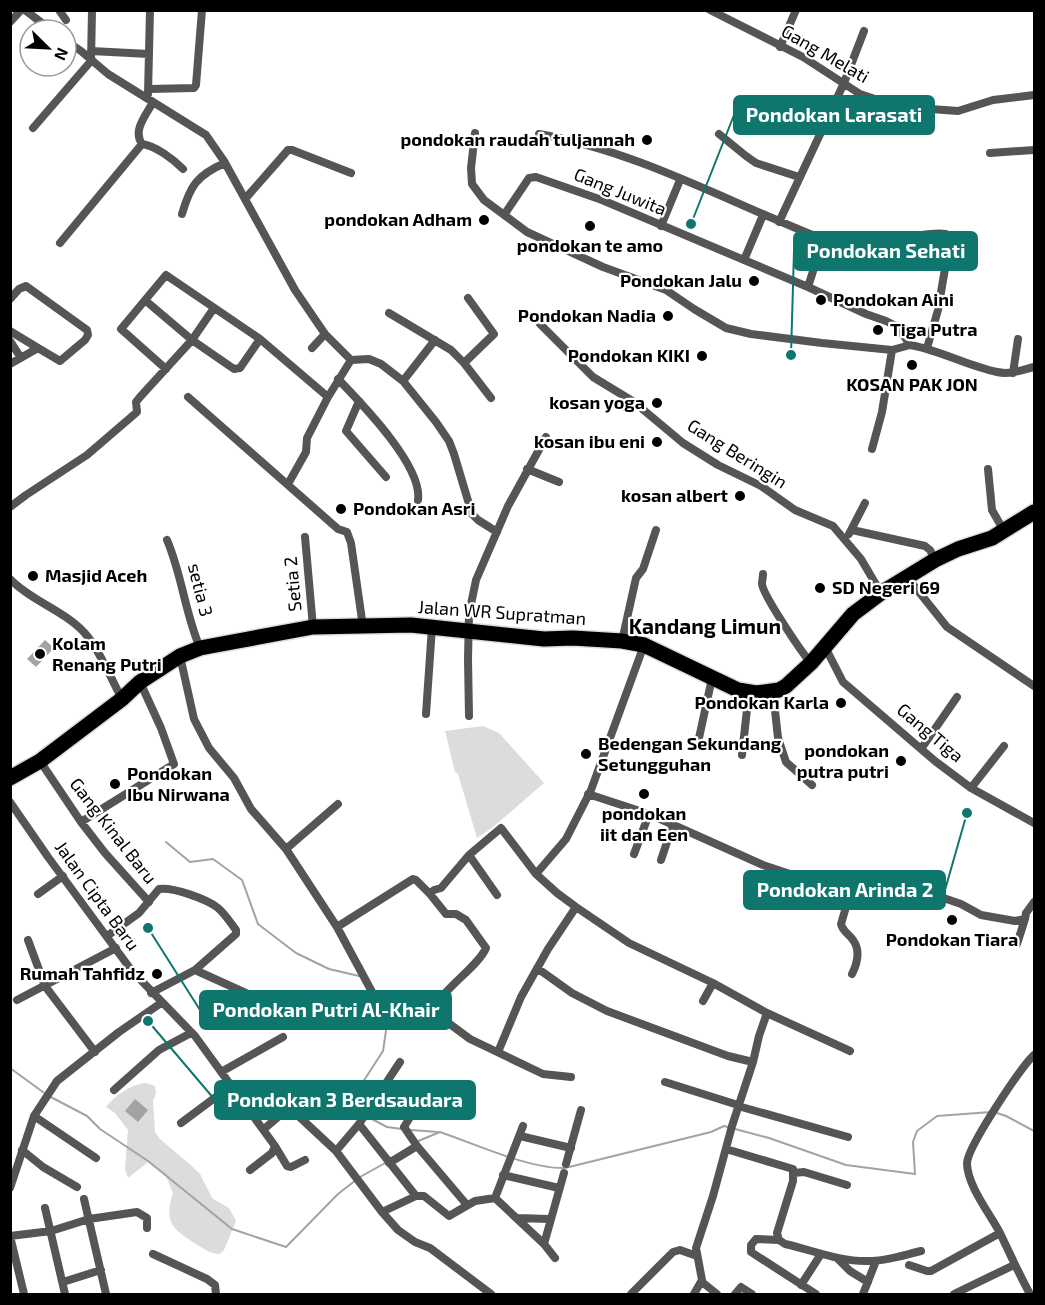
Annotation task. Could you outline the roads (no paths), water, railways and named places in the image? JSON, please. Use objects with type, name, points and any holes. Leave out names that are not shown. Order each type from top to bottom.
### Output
[{"type":"highway","points":[[773,692],[786,686],[811,663],[853,614],[881,593],[935,560],[1004,531],[1035,512]]},
{"type":"highway","name":"Jalan WR Supratman","points":[[12,773],[40,761],[122,699],[140,682],[180,656],[200,648],[313,627],[411,625],[544,639],[622,641],[644,645],[738,690],[756,693],[773,692]]},
{"type":"street","points":[[10,22],[21,10]]},
{"type":"street","points":[[33,128],[91,61],[92,10]]},
{"type":"street","points":[[142,144],[138,137],[139,126],[150,96],[150,10]]},
{"type":"street","points":[[150,96],[194,88],[196,85],[202,10]]},
{"type":"street","name":"Gang Melati","points":[[710,10],[803,57],[860,94],[903,107],[958,111],[993,100],[1035,95]]},
{"type":"street","points":[[780,47],[796,10]]},
{"type":"street","points":[[778,222],[844,83],[864,31]]},
{"type":"street","points":[[78,49],[108,74],[150,96],[206,135],[225,163],[295,290],[325,334],[351,360],[369,359],[381,364],[403,381],[448,441],[472,514],[497,532]]},
{"type":"street","points":[[91,51],[149,54]]},
{"type":"street","points":[[475,133],[471,168],[472,184],[484,200],[527,232],[603,267],[666,290],[726,328],[751,334],[822,344],[892,350],[910,345],[927,348],[998,372],[1013,373],[1035,368]]},
{"type":"street","points":[[539,134],[574,140],[618,155],[821,239],[821,246],[808,287]]},
{"type":"street","points":[[719,134],[756,163],[799,177]]},
{"type":"street","points":[[142,144],[160,152],[183,169]]},
{"type":"street","points":[[60,243],[142,144]]},
{"type":"street","points":[[245,199],[288,150],[351,173]]},
{"type":"street","points":[[990,153],[1035,150]]},
{"type":"street","points":[[182,214],[195,181],[206,172],[225,163]]},
{"type":"street","name":"Gang Juwita","points":[[504,215],[528,180],[533,177],[587,194],[898,327],[910,345]]},
{"type":"street","points":[[661,226],[680,180]]},
{"type":"street","points":[[744,260],[763,215]]},
{"type":"street","points":[[907,237],[925,236],[936,232],[946,234],[949,245],[938,310],[927,348]]},
{"type":"street","points":[[164,371],[122,331],[123,326],[166,274],[260,339],[328,397]]},
{"type":"street","points":[[10,299],[19,288],[26,286],[87,330],[88,335],[60,361],[10,331]]},
{"type":"street","points":[[464,363],[494,334],[468,298]]},
{"type":"street","points":[[146,301],[192,340],[234,369],[240,368],[260,339]]},
{"type":"street","points":[[10,507],[87,455],[137,412],[136,402],[192,340],[214,308]]},
{"type":"street","points":[[389,313],[451,350],[491,398]]},
{"type":"street","name":"Gang Beringin","points":[[540,324],[593,377],[634,402],[683,443],[718,465],[761,486],[795,510],[833,526],[861,559],[881,593]]},
{"type":"street","points":[[312,348],[325,334]]},
{"type":"street","points":[[1013,373],[1018,339]]},
{"type":"street","points":[[403,381],[435,340]]},
{"type":"street","points":[[10,341],[21,358]]},
{"type":"street","points":[[10,364],[38,348]]},
{"type":"street","points":[[872,448],[882,412],[892,350]]},
{"type":"street","points":[[288,484],[306,452],[308,438],[328,397],[351,360]]},
{"type":"street","points":[[338,379],[359,400],[395,444],[412,473],[418,500]]},
{"type":"street","points":[[188,397],[338,529],[347,532],[351,543],[363,627]]},
{"type":"street","points":[[359,400],[346,431],[386,477]]},
{"type":"street","points":[[469,716],[469,614],[476,580],[527,468],[546,437]]},
{"type":"street","points":[[527,468],[559,482]]},
{"type":"street","points":[[988,469],[992,510],[1004,531]]},
{"type":"street","points":[[846,539],[866,503]]},
{"type":"street","points":[[622,641],[636,578],[643,568],[656,530]]},
{"type":"street","points":[[852,530],[925,546],[935,560]]},
{"type":"street","name":"Setia 2","points":[[305,537],[313,627]]},
{"type":"street","name":"setia 3","points":[[167,540],[174,554],[185,604],[200,648]]},
{"type":"street","points":[[763,574],[762,584],[767,597],[811,663]]},
{"type":"street","points":[[907,577],[947,627],[1035,686]]},
{"type":"street","points":[[10,579],[19,588],[65,618],[88,637],[122,699]]},
{"type":"street","points":[[426,714],[432,627]]},
{"type":"street","points":[[536,874],[566,839],[588,794],[644,645]]},
{"type":"street","name":"Gang Tiga","points":[[825,647],[843,682],[921,749],[971,788],[1035,823]]},
{"type":"street","points":[[151,993],[195,970],[248,994],[342,1006],[376,1004],[337,927],[285,849],[252,808],[234,778],[209,748],[194,719],[180,656]]},
{"type":"street","points":[[699,738],[712,678]]},
{"type":"street","points":[[81,822],[174,764],[140,682]]},
{"type":"street","points":[[742,755],[749,691]]},
{"type":"street","points":[[773,692],[778,738],[786,762],[812,785]]},
{"type":"street","points":[[921,749],[957,697]]},
{"type":"street","points":[[971,788],[1004,746]]},
{"type":"street","name":"Gang Kinal Baru","points":[[40,761],[81,822],[149,902],[162,888],[202,899],[216,906],[236,930],[234,937],[195,970]]},
{"type":"street","points":[[588,794],[649,814],[717,846],[808,880],[836,886],[853,883],[900,883],[961,904],[981,915],[1015,921],[1025,919]]},
{"type":"street","name":"Jalan Cipta Baru","points":[[10,802],[151,993],[192,1033],[232,1085],[287,1166],[291,1167],[305,1160]]},
{"type":"street","points":[[285,849],[338,804]]},
{"type":"street","points":[[634,854],[649,814]]},
{"type":"street","points":[[661,860],[674,824]]},
{"type":"street","points":[[430,894],[446,884],[469,855],[501,828],[536,874],[557,893],[629,943],[713,983],[767,1013],[850,1051]]},
{"type":"street","points":[[469,855],[497,895]]},
{"type":"street","points":[[38,894],[63,876]]},
{"type":"street","points":[[337,927],[413,879],[416,880],[446,914],[456,914],[466,920],[486,948],[464,975],[438,1001],[435,1013],[470,1039],[543,1074],[571,1077]]},
{"type":"street","points":[[852,974],[858,963],[856,947],[841,924],[853,883]]},
{"type":"street","points":[[107,936],[139,913],[149,902]]},
{"type":"street","points":[[1017,944],[1026,913],[1035,902]]},
{"type":"street","points":[[498,1052],[520,998],[576,907]]},
{"type":"street","points":[[28,940],[45,986],[95,1052]]},
{"type":"street","points":[[17,1000],[116,948]]},
{"type":"street","points":[[537,968],[573,993],[607,1011],[728,1056],[753,1062]]},
{"type":"street","points":[[703,1000],[713,983]]},
{"type":"street","points":[[10,1188],[34,1116],[57,1081],[161,1003]]},
{"type":"street","points":[[717,1294],[702,1282],[697,1244],[767,1013]]},
{"type":"street","points":[[114,1090],[159,1050],[192,1033]]},
{"type":"street","points":[[221,1072],[283,1037]]},
{"type":"street","points":[[1030,1294],[977,1192],[967,1164],[969,1153],[1019,1073],[1035,1055]]},
{"type":"street","points":[[336,1151],[363,1118],[400,1062]]},
{"type":"street","points":[[665,1082],[848,1137]]},
{"type":"street","points":[[181,1123],[232,1085]]},
{"type":"street","points":[[417,1107],[406,1130],[467,1205]]},
{"type":"street","points":[[264,1129],[285,1111],[292,1110],[336,1151],[398,1230],[415,1242],[430,1248],[491,1294]]},
{"type":"street","points":[[566,1164],[581,1110]]},
{"type":"street","points":[[34,1116],[96,1158]]},
{"type":"street","points":[[363,1118],[387,1161],[416,1196]]},
{"type":"street","points":[[495,1198],[523,1126]]},
{"type":"street","points":[[520,1136],[571,1148]]},
{"type":"street","points":[[387,1161],[416,1145]]},
{"type":"street","points":[[250,1170],[272,1153],[275,1146]]},
{"type":"street","points":[[726,1149],[789,1167],[794,1173]]},
{"type":"street","points":[[22,1150],[43,1167],[76,1187]]},
{"type":"street","points":[[794,1173],[804,1172],[847,1185]]},
{"type":"street","points":[[544,1244],[564,1173]]},
{"type":"street","points":[[779,1240],[777,1233],[794,1173]]},
{"type":"street","points":[[503,1175],[560,1188]]},
{"type":"street","points":[[382,1212],[416,1196],[424,1196],[449,1216],[475,1201],[495,1198]]},
{"type":"street","points":[[84,1198],[106,1294]]},
{"type":"street","points":[[495,1198],[544,1244],[555,1258]]},
{"type":"street","points":[[45,1208],[65,1294]]},
{"type":"street","points":[[24,1294],[10,1236],[51,1231],[89,1220],[137,1212],[147,1218],[147,1228]]},
{"type":"street","points":[[517,1218],[549,1220]]},
{"type":"street","points":[[909,1265],[927,1272],[932,1271],[1000,1233]]},
{"type":"street","points":[[816,1294],[751,1252],[756,1239],[779,1240],[785,1244],[836,1258],[876,1261],[921,1251]]},
{"type":"street","points":[[631,1294],[674,1252],[680,1250],[697,1256]]},
{"type":"street","points":[[153,1254],[207,1279],[216,1285],[216,1294]]},
{"type":"street","points":[[801,1285],[821,1254]]},
{"type":"street","points":[[836,1258],[867,1282]]},
{"type":"street","points":[[863,1294],[876,1261]]},
{"type":"street","points":[[954,1294],[1014,1265]]},
{"type":"street","points":[[63,1282],[101,1270]]},
{"type":"street","points":[[694,1294],[702,1282]]},
{"type":"street","points":[[735,1294],[741,1287],[752,1294]]},
{"type":"waterway","points":[[166,842],[190,862],[213,859],[242,880],[258,924],[296,953],[329,969],[359,976]]},
{"type":"waterway","points":[[364,1113],[350,1102],[383,1051],[387,1024],[378,1005]]},
{"type":"waterway","points":[[10,1068],[47,1095],[87,1116],[100,1129],[148,1161],[232,1229],[286,1247],[338,1194],[356,1180]]},
{"type":"waterway","points":[[416,1142],[440,1132],[519,1160],[565,1168],[711,1132],[724,1126],[769,1138],[846,1165],[915,1174],[913,1142],[917,1131],[937,1116],[991,1112]]},
{"type":"waterway","points":[[997,1113],[1034,1131]]},
{"type":"waterway","points":[[368,1117],[387,1127],[402,1129]]},
{"type":"waterway","points":[[411,1130],[438,1132]]},
{"type":"waterway","points":[[360,1177],[387,1162]]},
{"type":"place","name":"pondokan raudah tuljannah","points":[[647,140]]},
{"type":"place","name":"pondokan Adham","points":[[484,220]]},
{"type":"place","name":"Pondokan Larasati","points":[[691,224]]},
{"type":"place","name":"pondokan te amo","points":[[590,226]]},
{"type":"place","name":"Pondokan Jalu","points":[[754,281]]},
{"type":"place","name":"Pondokan Aini","points":[[821,300]]},
{"type":"place","name":"Pondokan Nadia","points":[[668,316]]},
{"type":"place","name":"Tiga Putra","points":[[878,330]]},
{"type":"place","name":"Pondokan Sehati","points":[[791,355]]},
{"type":"place","name":"Pondokan KIKI","points":[[702,356]]},
{"type":"place","name":"KOSAN PAK JON","points":[[912,365]]},
{"type":"place","name":"kosan yoga","points":[[657,403]]},
{"type":"place","name":"kosan ibu eni","points":[[657,442]]},
{"type":"place","name":"kosan albert","points":[[740,496]]},
{"type":"place","name":"Pondokan Asri","points":[[341,509]]},
{"type":"place","name":"Masjid Aceh","points":[[33,576]]},
{"type":"place","name":"SD Negeri 69","points":[[820,588]]},
{"type":"place","name":"Kolam Renang Putri","points":[[40,654]]},
{"type":"place","name":"Pondokan Karla","points":[[841,703]]},
{"type":"place","name":"Bedengan Sekundang Setungguhan","points":[[586,754]]},
{"type":"place","name":"pondokan putra putri","points":[[901,761]]},
{"type":"place","name":"Pondokan Ibu Nirwana","points":[[115,784]]},
{"type":"place","name":"pondokan iit dan Een","points":[[644,794]]},
{"type":"place","name":"Pondokan Arinda 2","points":[[967,813]]},
{"type":"place","name":"Pondokan Tiara","points":[[952,920]]},
{"type":"place","name":"Pondokan Putri Al-Khair","points":[[148,928]]},
{"type":"place","name":"Rumah Tahfidz","points":[[157,974]]},
{"type":"place","name":"Pondokan 3 Berdsaudara","points":[[148,1021]]},
{"type":"district","name":"Kandang Limun","points":[[705,627]]}]
